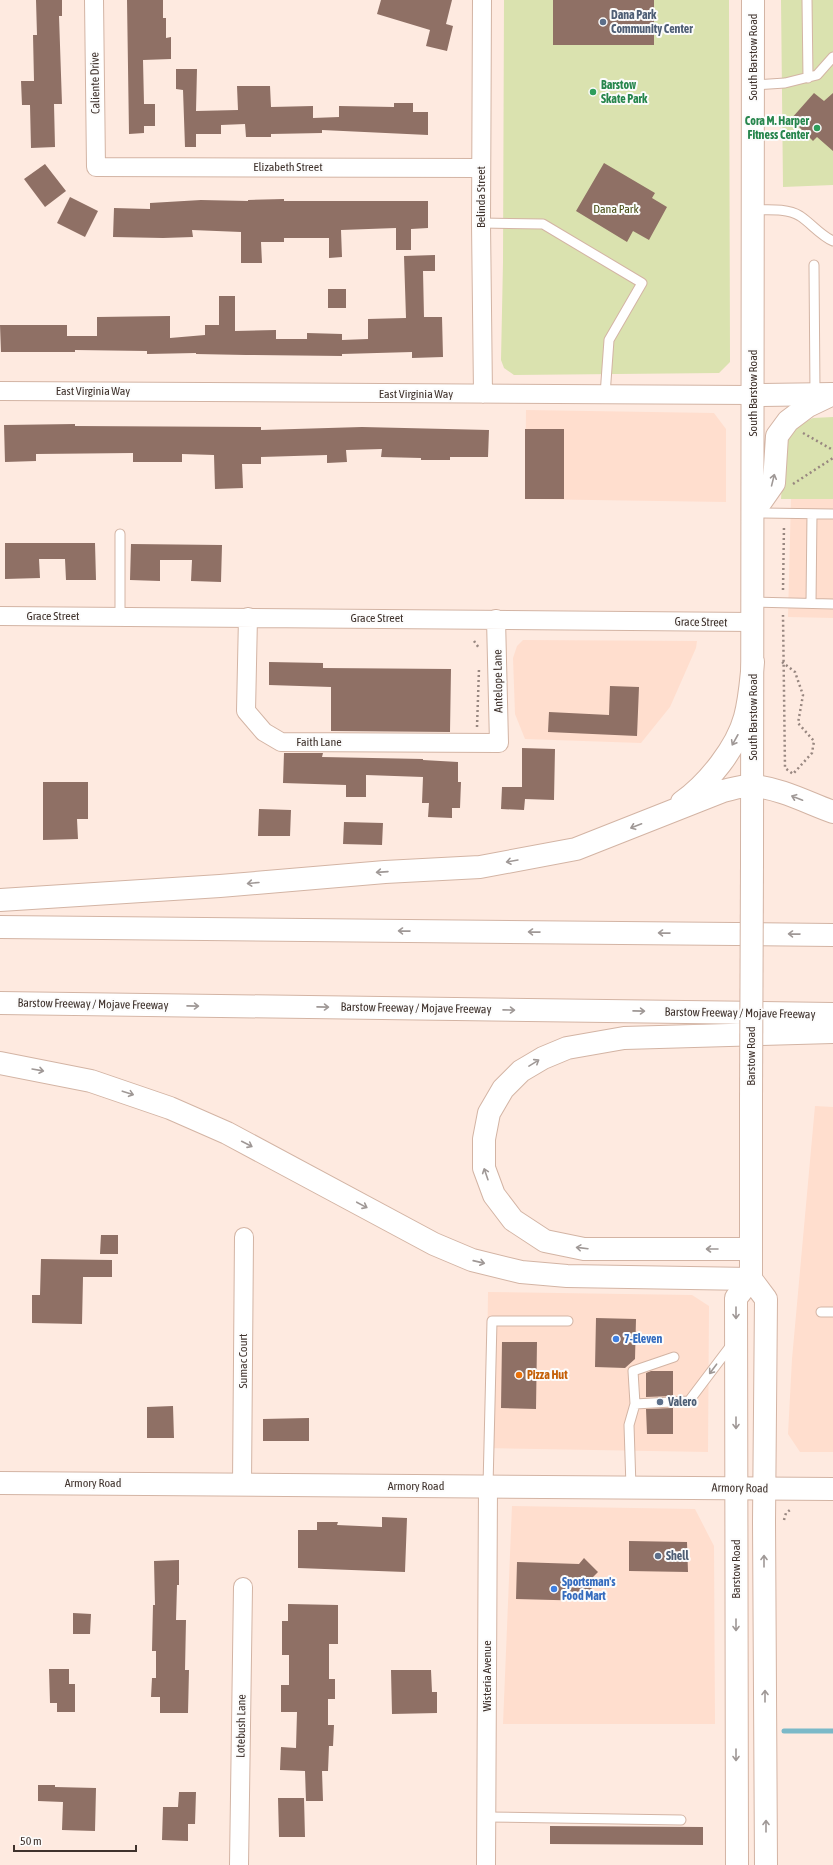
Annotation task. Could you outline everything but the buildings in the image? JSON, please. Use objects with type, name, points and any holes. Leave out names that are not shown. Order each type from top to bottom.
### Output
[{"type":"main road","name":"South Barstow Road","points":[[752,786],[753,0]]},
{"type":"main road","name":"East Virginia Way","points":[[753,395],[827,394]]},
{"type":"main road","points":[[753,514],[774,483],[777,436],[788,421],[827,394]]},
{"type":"main road","points":[[666,814],[688,798],[707,780],[724,759],[736,738],[747,710],[753,662]]},
{"type":"main road","points":[[0,900],[220,886],[385,872],[480,867],[576,849],[723,791],[738,787],[752,786],[782,792],[833,812]]},
{"type":"main road","name":"Barstow Road","points":[[737,1865],[736,1298],[751,1279],[752,786]]},
{"type":"main road","points":[[0,927],[833,935]]},
{"type":"main road","name":"Barstow Freeway / Mojave Freeway","points":[[0,1003],[833,1014]]},
{"type":"main road","points":[[751,1249],[584,1249],[545,1241],[513,1220],[494,1195],[484,1168],[484,1139],[489,1113],[503,1089],[521,1071],[543,1058],[567,1048],[624,1038],[833,1032]]},
{"type":"main road","points":[[0,1063],[91,1081],[170,1108],[227,1134],[434,1244],[472,1260],[521,1272],[567,1276],[751,1279],[766,1299],[764,1488],[766,1865]]},
{"type":"main road","name":"Armory Road","points":[[0,1483],[833,1489]]},
{"type":"street","name":"Caliente Drive","points":[[94,0],[96,166]]},
{"type":"street","name":"Belinda Street","points":[[482,0],[481,223],[483,394]]},
{"type":"street","name":"Elizabeth Street","points":[[96,166],[481,168]]},
{"type":"street","name":"East Virginia Way","points":[[0,391],[753,395]]},
{"type":"street","name":"Grace Street","points":[[0,616],[496,619],[753,612]]},
{"type":"street","points":[[0,616],[0,625]]},
{"type":"street","name":"Faith Lane","points":[[248,617],[246,711],[264,732],[281,742],[499,743]]},
{"type":"street","name":"Antelope Lane","points":[[496,619],[499,743]]},
{"type":"street","name":"Sumac Court","points":[[242,1484],[244,1237]]},
{"type":"street","name":"Wisteria Avenue","points":[[486,1865],[488,1486]]},
{"type":"street","name":"Lotebush Lane","points":[[239,1865],[243,1587]]},
{"type":"lane","points":[[807,0],[808,78]]},
{"type":"lane","points":[[753,85],[785,83],[817,75],[833,56]]},
{"type":"lane","points":[[753,210],[780,210],[799,216],[824,237],[833,241]]},
{"type":"lane","points":[[481,223],[543,224],[642,283],[609,340],[605,395]]},
{"type":"lane","points":[[814,265],[827,394]]},
{"type":"lane","points":[[753,514],[833,514]]},
{"type":"lane","points":[[811,603],[812,514]]},
{"type":"lane","points":[[120,534],[120,616]]},
{"type":"lane","points":[[753,612],[783,602],[833,604]]},
{"type":"lane","points":[[821,1312],[833,1312]]},
{"type":"lane","points":[[488,1486],[492,1321],[568,1321]]},
{"type":"lane","points":[[635,1404],[689,1401],[736,1338]]},
{"type":"lane","points":[[631,1488],[629,1425],[635,1404],[633,1371],[674,1357]]},
{"type":"lane","points":[[486,1816],[681,1820]]},
{"type":"path","points":[[798,430],[833,450]]},
{"type":"path","points":[[792,485],[833,458]]},
{"type":"path","points":[[782,662],[795,672],[803,695],[798,723],[814,741],[812,753],[793,774],[785,768],[782,662],[785,514]]},
{"type":"path","points":[[474,642],[479,648],[479,655]]},
{"type":"path","points":[[477,730],[479,663]]},
{"type":"shaded area","points":[[526,410],[714,413],[726,429],[726,502],[525,499]]},
{"type":"shaded area","points":[[791,499],[833,499],[833,618],[788,617]]},
{"type":"shaded area","points":[[523,640],[697,641],[696,648],[670,707],[641,743],[525,739],[515,714],[513,658],[517,646]]},
{"type":"shaded area","points":[[815,1106],[833,1107],[833,1452],[800,1452],[788,1434],[792,1359]]},
{"type":"shaded area","points":[[488,1292],[692,1295],[709,1306],[708,1452],[486,1448]]},
{"type":"shaded area","points":[[512,1506],[695,1509],[714,1546],[715,1724],[503,1724]]},
{"type":"green space","name":"Dana Park","points":[[504,0],[729,0],[730,362],[719,373],[514,375],[504,368],[501,360]]},
{"type":"green space","points":[[781,0],[833,0],[833,185],[783,187]]},
{"type":"green space","points":[[833,417],[833,499],[781,499],[785,432],[813,418]]},
{"type":"waterway","points":[[784,1731],[833,1731]]},
{"type":"place","name":"Dana Park Community Center","points":[[603,22]]},
{"type":"place","name":"Barstow Skate Park","points":[[593,92]]},
{"type":"place","name":"Cora M. Harper Fitness Center","points":[[817,128]]},
{"type":"place","name":"7-Eleven","points":[[616,1339]]},
{"type":"place","name":"Pizza Hut","points":[[519,1375]]},
{"type":"place","name":"Valero","points":[[660,1402]]},
{"type":"place","name":"Shell","points":[[658,1556]]},
{"type":"place","name":"Sportsman's Food Mart","points":[[554,1589]]}]
